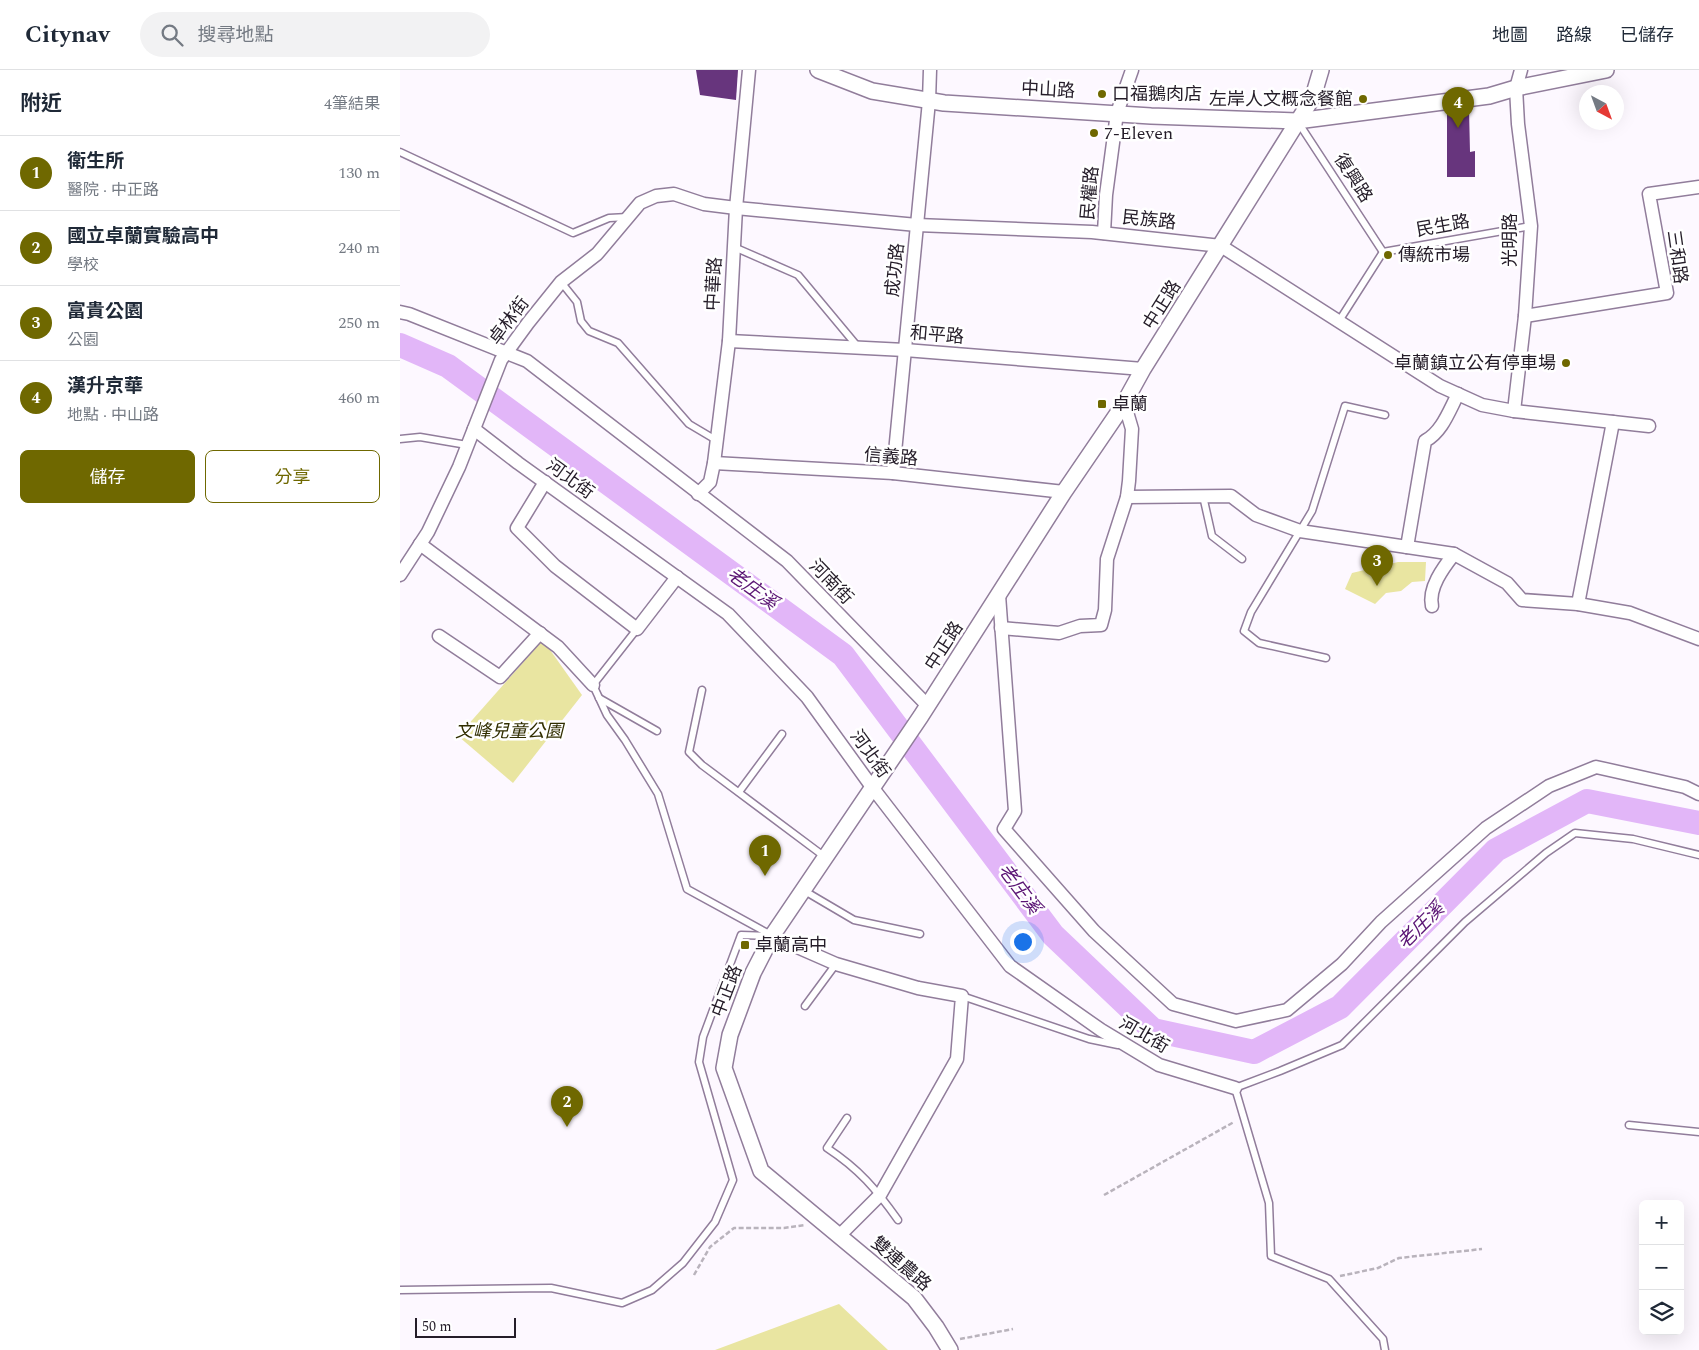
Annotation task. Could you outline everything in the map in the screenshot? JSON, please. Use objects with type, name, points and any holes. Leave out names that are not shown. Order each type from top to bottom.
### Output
[{"type":"street","name":"中華路","points":[[698,494],[710,482],[714,463],[728,341],[736,208],[750,70]]},
{"type":"street","name":"中山路","points":[[818,70],[872,91],[944,103],[1297,121],[1489,96],[1516,88],[1606,70]]},
{"type":"street","name":"成功路","points":[[893,473],[929,101],[930,70]]},
{"type":"street","name":"民權路","points":[[1104,233],[1106,195],[1117,113],[1132,70]]},
{"type":"street","name":"中正路","points":[[839,1236],[761,1171],[724,1068],[730,1035],[753,973],[772,936],[924,711],[1064,492],[1122,407],[1142,369],[1313,97],[1321,70]]},
{"type":"street","name":"光明路","points":[[1514,411],[1525,316],[1531,226],[1518,124],[1516,88],[1521,70]]},
{"type":"street","name":"三和路","points":[[1525,316],[1666,293],[1649,194],[1699,187]]},
{"type":"street","name":"卓林街","points":[[400,574],[428,532],[474,429],[501,360],[528,322],[561,282],[597,254],[640,203],[656,196],[674,194],[704,204],[736,208]]},
{"type":"street","name":"民族路","points":[[736,208],[917,225],[1104,233],[1221,246],[1440,386],[1482,405],[1514,411],[1649,426]]},
{"type":"street","name":"河南街","points":[[400,312],[527,361],[787,561],[924,711]]},
{"type":"street","name":"和平路","points":[[728,341],[905,350],[1142,369]]},
{"type":"street","points":[[1407,547],[1425,441],[1434,436],[1445,420],[1458,394]]},
{"type":"street","points":[[1001,628],[1059,633],[1080,626],[1101,626],[1105,610],[1107,558],[1127,496],[1132,429],[1127,412],[1122,407]]},
{"type":"street","points":[[1578,604],[1613,422]]},
{"type":"street","name":"河北街","points":[[474,429],[728,614],[807,697],[872,787],[1010,966],[1100,1030],[1159,1065],[1236,1088]]},
{"type":"street","name":"信義路","points":[[714,463],[893,473],[1064,492]]},
{"type":"street","points":[[545,482],[517,528],[555,566],[637,629],[677,577]]},
{"type":"street","points":[[1127,496],[1230,496],[1256,515],[1300,531],[1454,554],[1506,583],[1522,600],[1578,604],[1630,613],[1699,639]]},
{"type":"street","points":[[420,544],[558,646],[592,685]]},
{"type":"street","points":[[1432,606],[1430,599],[1441,571],[1454,554]]},
{"type":"street","points":[[999,595],[1015,810],[1004,829],[1094,931],[1173,1004],[1236,1021],[1287,1010],[1342,964],[1381,922],[1486,828],[1549,786],[1596,767],[1685,787],[1699,794]]},
{"type":"street","points":[[439,636],[500,678],[540,633]]},
{"type":"street","points":[[772,936],[836,964],[918,988],[962,996],[957,1059],[880,1195],[839,1236]]},
{"type":"street","name":"雙連農路","points":[[839,1236],[914,1298],[936,1327],[947,1346]]},
{"type":"lane","name":"復興路","points":[[1297,121],[1383,252]]},
{"type":"lane","points":[[400,152],[573,233],[609,218],[628,217]]},
{"type":"lane","name":"民生路","points":[[1383,252],[1531,226]]},
{"type":"lane","points":[[734,247],[798,275],[859,348]]},
{"type":"lane","points":[[1339,321],[1383,252]]},
{"type":"lane","points":[[561,282],[577,302],[581,321],[589,331],[618,342],[689,424],[716,440]]},
{"type":"lane","points":[[1326,658],[1259,643],[1244,631],[1251,612],[1312,511],[1345,406],[1385,415]]},
{"type":"lane","points":[[400,439],[420,437],[467,445]]},
{"type":"lane","points":[[1203,496],[1212,536],[1242,560]]},
{"type":"lane","points":[[637,629],[592,685],[607,715],[625,740],[658,794],[687,889],[772,936]]},
{"type":"lane","points":[[702,690],[689,752],[702,765],[825,857]]},
{"type":"lane","points":[[599,698],[657,731]]},
{"type":"lane","points":[[738,792],[782,734]]},
{"type":"lane","points":[[1385,1350],[1383,1339],[1329,1279],[1271,1256],[1269,1203],[1236,1088],[1342,1045],[1465,922],[1546,853],[1575,833],[1633,839],[1699,855]]},
{"type":"lane","points":[[803,889],[854,920],[920,934]]},
{"type":"lane","points":[[400,1290],[550,1288],[622,1303],[652,1290],[683,1263],[715,1222],[733,1180],[699,1062],[702,1037],[741,936],[772,936]]},
{"type":"lane","points":[[805,1006],[836,964]]},
{"type":"lane","points":[[962,996],[1089,1040],[1128,1047]]},
{"type":"lane","points":[[847,1118],[827,1148],[847,1161],[880,1195],[898,1220]]},
{"type":"lane","points":[[1629,1125],[1699,1132]]},
{"type":"path","points":[[1104,1195],[1244,1116]]},
{"type":"path","points":[[694,1274],[710,1247],[734,1228],[784,1228],[823,1223]]},
{"type":"path","points":[[1329,1279],[1378,1268],[1399,1258],[1482,1249]]},
{"type":"path","points":[[947,1346],[1013,1329]]},
{"type":"green space","points":[[1398,562],[1426,562],[1425,581],[1412,582],[1401,591],[1386,593],[1375,604],[1345,589],[1352,573]]},
{"type":"green space","name":"文峰兒童公園","points":[[543,640],[582,695],[513,783],[458,736]]},
{"type":"green space","points":[[839,1304],[888,1350],[715,1350]]},
{"type":"building","points":[[696,70],[738,70],[736,100],[700,95]]},
{"type":"building","points":[[1469,108],[1470,152],[1475,151],[1475,177],[1447,177],[1447,111]]},
{"type":"waterway","name":"老庄溪","points":[[400,345],[448,366],[843,655],[1053,935],[1153,1030],[1254,1052],[1340,1007],[1496,850],[1587,801],[1699,823]]},
{"type":"place","name":"口福鵝肉店","points":[[1102,94]]},
{"type":"place","name":"左岸人文概念餐館","points":[[1363,99]]},
{"type":"place","name":"漢升京華","points":[[1458,128]]},
{"type":"place","name":"7-Eleven","points":[[1094,133]]},
{"type":"place","name":"傳統市場","points":[[1388,255]]},
{"type":"place","name":"卓蘭鎮立公有停車場","points":[[1566,363]]},
{"type":"place","name":"卓蘭","points":[[1102,404]]},
{"type":"place","name":"富貴公園","points":[[1377,586]]},
{"type":"place","name":"衛生所","points":[[765,876]]},
{"type":"place","name":"卓蘭高中","points":[[745,945]]},
{"type":"place","name":"國立卓蘭實驗高中","points":[[567,1127]]}]
